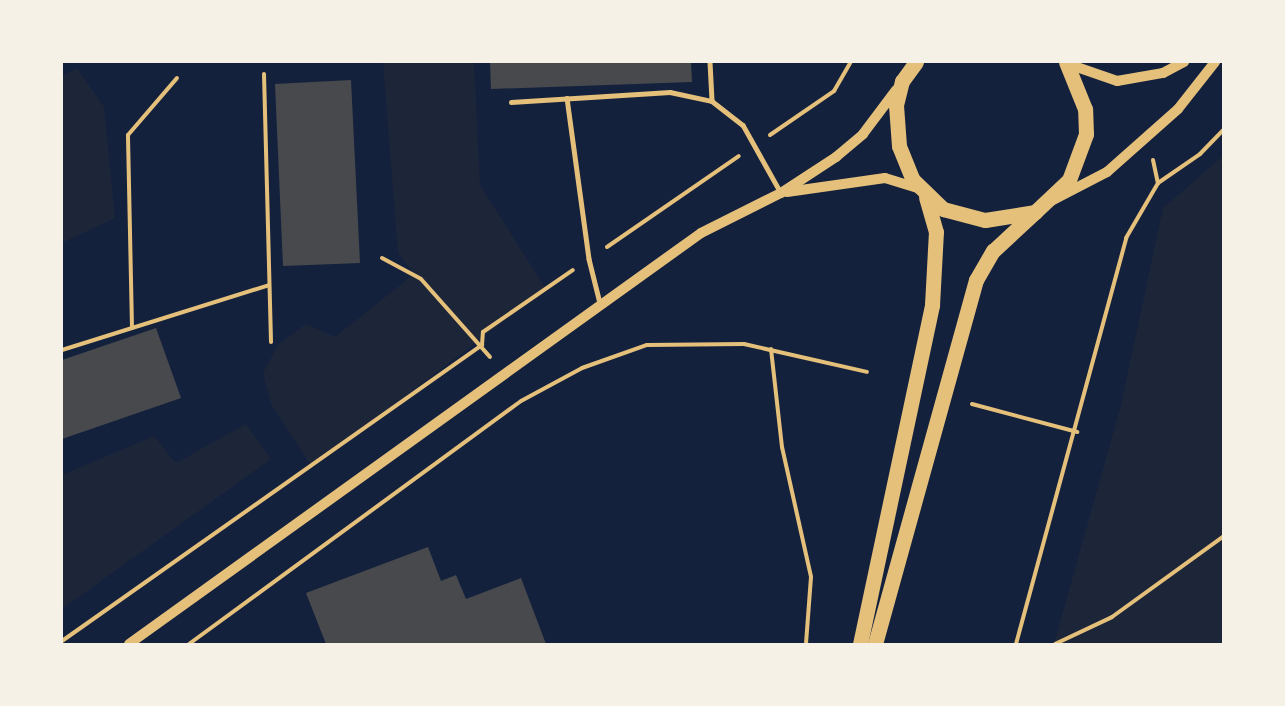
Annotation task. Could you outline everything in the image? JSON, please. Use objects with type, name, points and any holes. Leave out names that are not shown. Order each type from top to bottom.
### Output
[{"type":"main road","points":[[860,645],[932,305],[936,232],[923,193],[896,133],[902,81],[916,62]]},
{"type":"main road","points":[[875,645],[976,280],[993,251],[1035,212],[1051,201],[1069,180],[1086,134],[1081,93],[1067,63]]},
{"type":"main road","points":[[923,193],[958,216],[985,220],[1035,212]]},
{"type":"street","points":[[1067,63],[1117,81],[1163,73],[1184,62]]},
{"type":"street","points":[[1051,201],[1107,172],[1178,109],[1215,62]]},
{"type":"street","points":[[129,645],[600,303],[701,233],[781,194],[863,134],[902,81]]},
{"type":"street","points":[[781,194],[885,178],[923,193]]},
{"type":"lane","points":[[710,62],[712,101]]},
{"type":"lane","points":[[511,102],[670,92],[712,101],[743,125],[781,194]]},
{"type":"lane","points":[[567,98],[589,259],[600,303]]},
{"type":"path","points":[[482,345],[483,332],[834,91],[851,62]]},
{"type":"path","points":[[264,74],[271,342]]},
{"type":"path","points":[[132,328],[128,135],[177,78]]},
{"type":"path","points":[[1016,645],[1077,432],[1117,272],[1140,209],[1158,183],[1200,154],[1224,129]]},
{"type":"path","points":[[382,258],[421,279],[482,345]]},
{"type":"path","points":[[62,350],[269,285]]},
{"type":"path","points":[[189,645],[521,401],[582,368],[647,345],[744,344],[867,372]]},
{"type":"path","points":[[62,641],[482,345]]},
{"type":"path","points":[[771,350],[783,447],[811,578],[806,645]]},
{"type":"path","points":[[972,404],[1077,432]]},
{"type":"path","points":[[1055,645],[1112,617],[1224,536]]},
{"type":"shaded area","points":[[383,62],[474,62],[480,185],[546,289],[312,467],[271,404],[263,373],[278,345],[306,324],[335,337],[414,274],[398,253]]},
{"type":"shaded area","points":[[77,68],[104,107],[115,218],[62,243],[62,76]]},
{"type":"shaded area","points":[[1223,156],[1223,644],[1054,644],[1121,405],[1163,208]]},
{"type":"shaded area","points":[[246,424],[271,459],[62,609],[62,475],[154,436],[176,463]]},
{"type":"building","points":[[490,62],[691,62],[692,82],[491,89]]},
{"type":"building","points":[[351,80],[360,263],[283,266],[275,84]]},
{"type":"building","points":[[156,328],[181,398],[62,439],[62,360]]},
{"type":"building","points":[[428,547],[441,581],[456,575],[466,599],[521,578],[546,644],[326,644],[306,593]]}]
